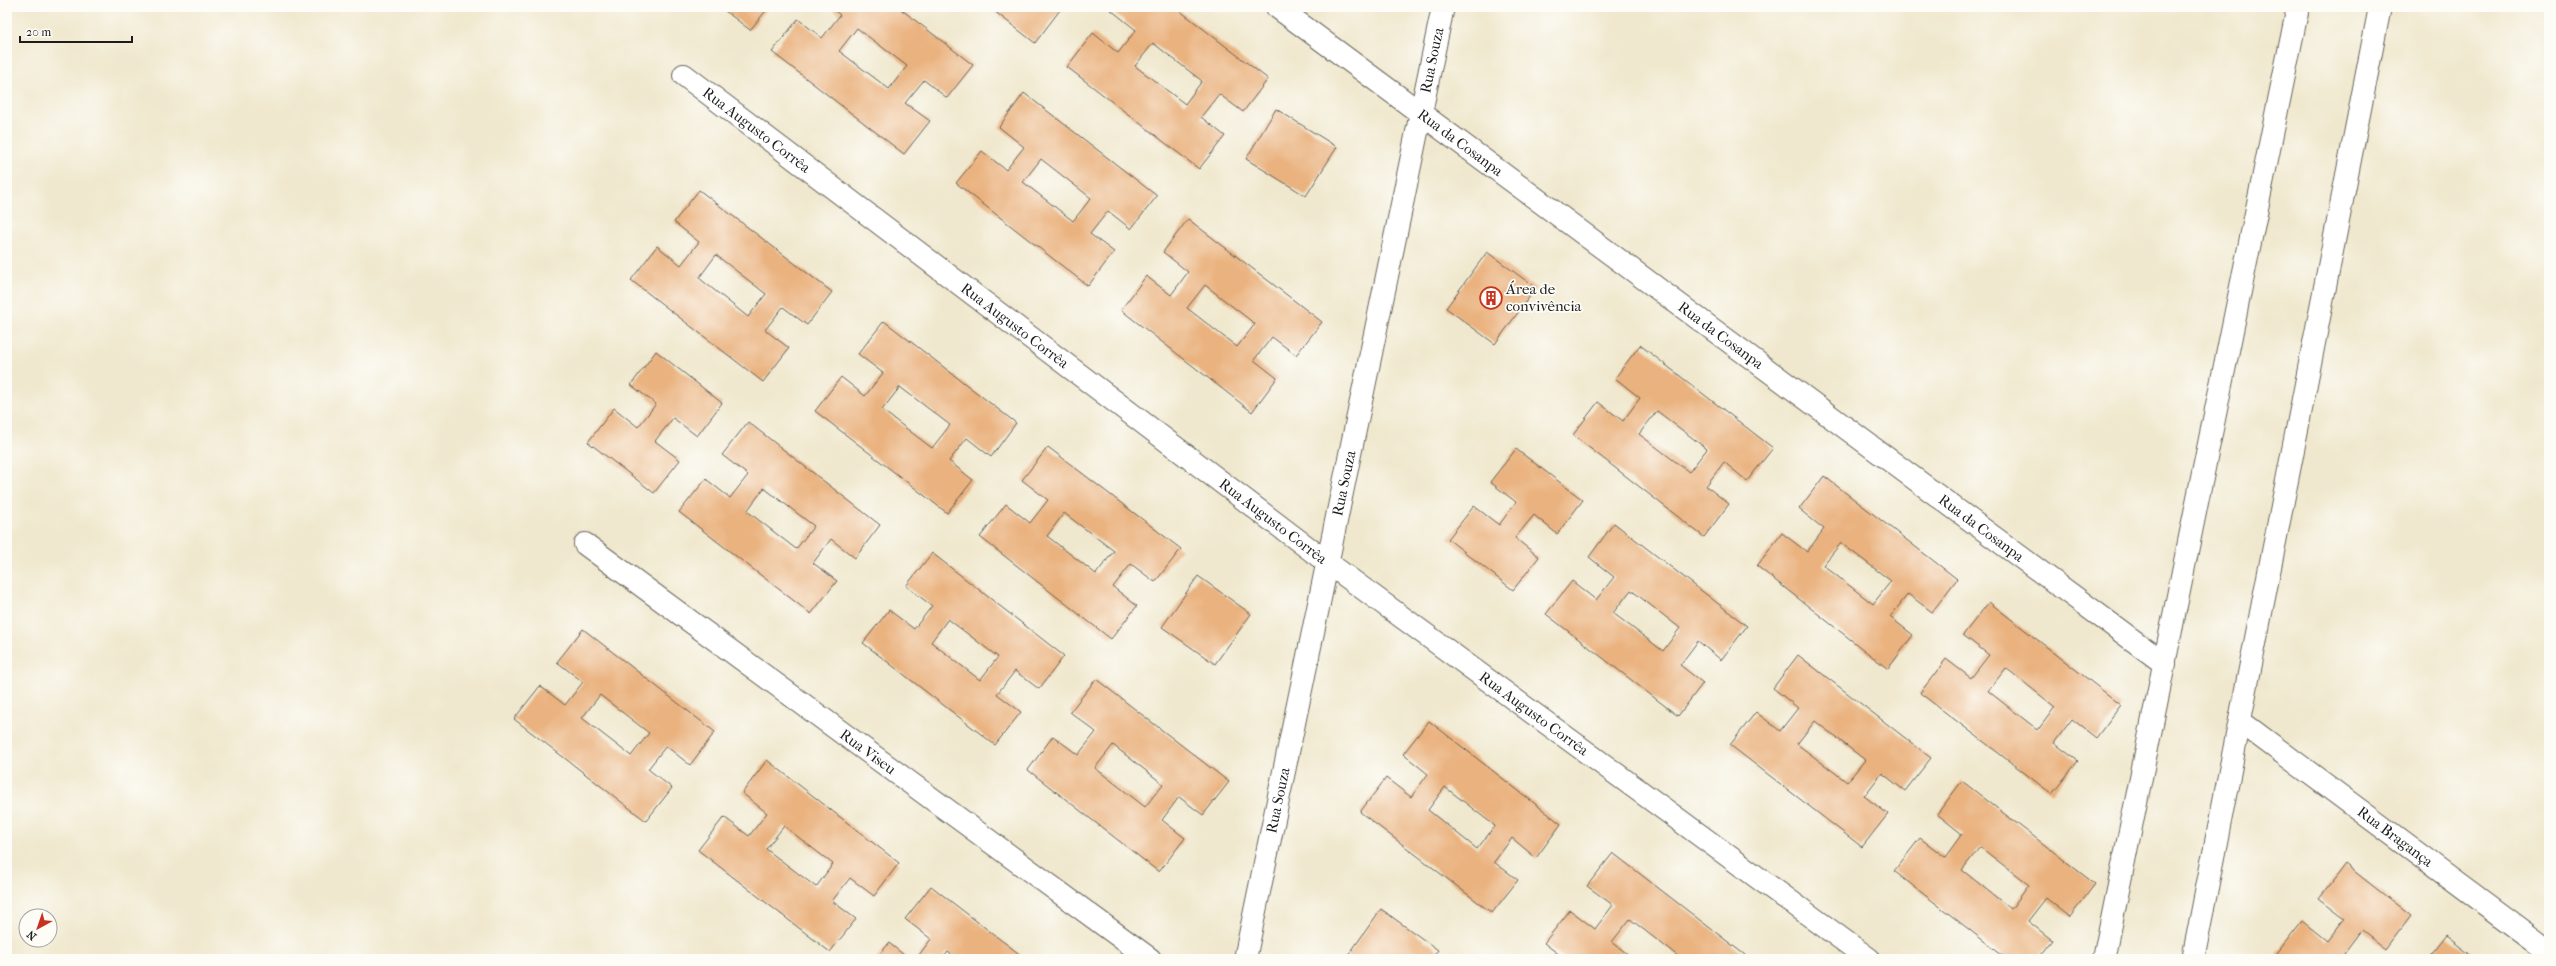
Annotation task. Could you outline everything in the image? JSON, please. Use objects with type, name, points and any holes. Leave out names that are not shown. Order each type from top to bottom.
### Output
[{"type":"street","name":"Rua da Cosanpa","points":[[1277,7],[2165,664]]},
{"type":"street","name":"Rua Souza","points":[[1245,959],[1443,7]]},
{"type":"street","points":[[2104,959],[2298,7]]},
{"type":"street","points":[[2193,959],[2241,722],[2380,7]]},
{"type":"street","name":"Rua Augusto Corrêa","points":[[684,75],[1328,563],[1869,959]]},
{"type":"street","name":"Rua Viseu","points":[[585,544],[1150,959]]},
{"type":"street","name":"Rua Bragança","points":[[2241,722],[2549,951]]},
{"type":"building","points":[[720,7],[769,7],[750,30]]},
{"type":"building","points":[[830,7],[898,7],[973,65],[947,98],[924,80],[905,103],[930,121],[904,154],[772,52],[798,19],[822,38],[840,15]],"holes":[[[857,28],[907,66],[889,89],[839,51]]]},
{"type":"building","points":[[989,7],[1057,7],[1060,10],[1035,43]]},
{"type":"building","points":[[1113,7],[1175,7],[1268,79],[1243,112],[1219,94],[1201,117],[1225,136],[1199,169],[1067,67],[1093,33],[1118,53],[1136,30],[1111,10]],"holes":[[[1153,43],[1202,81],[1185,104],[1135,66]]]},
{"type":"building","points":[[1024,93],[1157,196],[1131,229],[1108,211],[1090,234],[1114,252],[1088,286],[956,183],[982,151],[1006,170],[1024,147],[999,127]],"holes":[[[1041,159],[1091,198],[1073,221],[1023,182]]]},
{"type":"building","points":[[1276,109],[1337,147],[1306,196],[1246,159]]},
{"type":"building","points":[[699,190],[832,292],[807,325],[783,307],[765,330],[789,348],[763,382],[631,280],[657,246],[681,265],[699,242],[674,222]],"holes":[[[716,255],[766,294],[748,317],[699,278]]]},
{"type":"building","points":[[1188,219],[1322,322],[1296,355],[1272,337],[1254,360],[1277,378],[1252,412],[1121,310],[1146,276],[1171,295],[1188,272],[1163,252]],"holes":[[[1205,285],[1255,324],[1237,347],[1187,308]]]},
{"type":"building","name":"Área de convivência","points":[[1487,252],[1536,288],[1495,344],[1446,308]]},
{"type":"building","points":[[884,321],[1016,423],[991,457],[967,438],[949,461],[973,480],[947,513],[815,411],[841,377],[865,396],[883,373],[858,354]],"holes":[[[900,387],[950,425],[932,448],[882,410]]]},
{"type":"building","points":[[1640,345],[1773,448],[1747,481],[1724,462],[1706,486],[1729,504],[1704,537],[1573,435],[1598,402],[1623,421],[1640,398],[1615,378]],"holes":[[[1657,411],[1707,449],[1689,472],[1639,434]]]},
{"type":"building","points":[[656,351],[722,403],[697,436],[673,418],[655,441],[680,460],[654,493],[588,442],[614,408],[638,427],[656,404],[631,385]]},
{"type":"building","points":[[748,422],[880,525],[855,558],[831,539],[813,563],[837,581],[811,614],[679,512],[706,479],[730,498],[748,475],[722,455]],"holes":[[[764,488],[814,526],[796,549],[747,511]]]},
{"type":"building","points":[[1048,447],[1181,549],[1155,582],[1131,564],[1113,587],[1137,606],[1111,639],[980,537],[1006,504],[1030,523],[1048,500],[1022,480]],"holes":[[[1064,513],[1114,551],[1096,574],[1047,536]]]},
{"type":"building","points":[[1516,449],[1583,500],[1557,534],[1534,515],[1515,538],[1539,557],[1513,590],[1448,539],[1474,506],[1499,525],[1516,502],[1490,482]]},
{"type":"building","points":[[1824,476],[1957,579],[1932,612],[1908,594],[1890,617],[1913,635],[1888,669],[1757,566],[1782,533],[1807,552],[1824,529],[1799,509]],"holes":[[[1841,543],[1891,581],[1873,604],[1823,565]]]},
{"type":"building","points":[[1614,523],[1747,626],[1721,660],[1698,641],[1680,665],[1703,683],[1678,716],[1546,614],[1572,581],[1596,600],[1614,577],[1589,557]],"holes":[[[1631,590],[1680,628],[1663,651],[1613,613]]]},
{"type":"building","points":[[932,553],[1064,656],[1039,689],[1015,671],[997,694],[1021,712],[995,745],[863,643],[889,610],[914,629],[932,606],[906,586]],"holes":[[[948,619],[998,657],[980,680],[931,642]]]},
{"type":"building","points":[[1198,576],[1251,614],[1215,664],[1162,627]]},
{"type":"building","points":[[1989,602],[2121,705],[2096,738],[2072,719],[2054,743],[2078,761],[2052,794],[1920,693],[1946,659],[1971,678],[1989,655],[1963,635]],"holes":[[[2006,668],[2055,707],[2038,730],[1988,691]]]},
{"type":"building","points":[[583,629],[715,732],[690,765],[666,746],[648,769],[672,788],[646,821],[514,719],[540,686],[565,705],[583,682],[557,662]],"holes":[[[600,695],[649,733],[631,756],[582,718]]]},
{"type":"building","points":[[1798,655],[1931,758],[1905,791],[1882,773],[1864,796],[1888,814],[1862,847],[1730,745],[1756,712],[1780,731],[1798,708],[1773,688]],"holes":[[[1815,721],[1865,760],[1847,782],[1797,744]]]},
{"type":"building","points":[[1096,679],[1229,782],[1203,815],[1179,797],[1162,820],[1185,838],[1159,872],[1028,770],[1053,736],[1078,755],[1096,732],[1070,712]],"holes":[[[1113,745],[1163,784],[1145,807],[1095,768]]]},
{"type":"building","points":[[1429,721],[1561,824],[1536,858],[1512,838],[1494,862],[1518,880],[1492,913],[1360,812],[1386,778],[1411,797],[1428,774],[1403,754]],"holes":[[[1445,787],[1495,826],[1477,849],[1428,810]]]},
{"type":"building","points":[[767,760],[899,863],[874,896],[850,878],[832,901],[856,919],[830,952],[698,850],[724,817],[749,836],[767,813],[742,793]],"holes":[[[784,826],[833,864],[816,887],[766,849]]]},
{"type":"building","points":[[1962,781],[2095,884],[2070,917],[2046,898],[2028,921],[2052,940],[2037,959],[2007,959],[1894,871],[1920,838],[1945,857],[1962,834],[1937,814]],"holes":[[[1980,847],[2029,885],[2011,909],[1962,870]]]},
{"type":"building","points":[[1613,853],[1745,955],[1743,959],[1678,959],[1679,957],[1630,919],[1612,942],[1634,959],[1565,959],[1544,943],[1570,910],[1595,929],[1613,905],[1587,886]]},
{"type":"building","points":[[2345,864],[2411,916],[2386,949],[2362,930],[2344,954],[2351,959],[2283,959],[2276,954],[2302,921],[2327,941],[2345,918],[2319,898]]},
{"type":"building","points":[[931,886],[1026,959],[957,959],[948,952],[942,959],[916,959],[931,939],[905,919]]},
{"type":"building","points":[[1381,909],[1438,950],[1432,959],[1347,957]]},
{"type":"building","points":[[2446,936],[2476,959],[2428,959]]},
{"type":"building","points":[[889,943],[909,959],[876,959]]},
{"type":"place","name":"Área de convivência","points":[[1491,298]]}]
